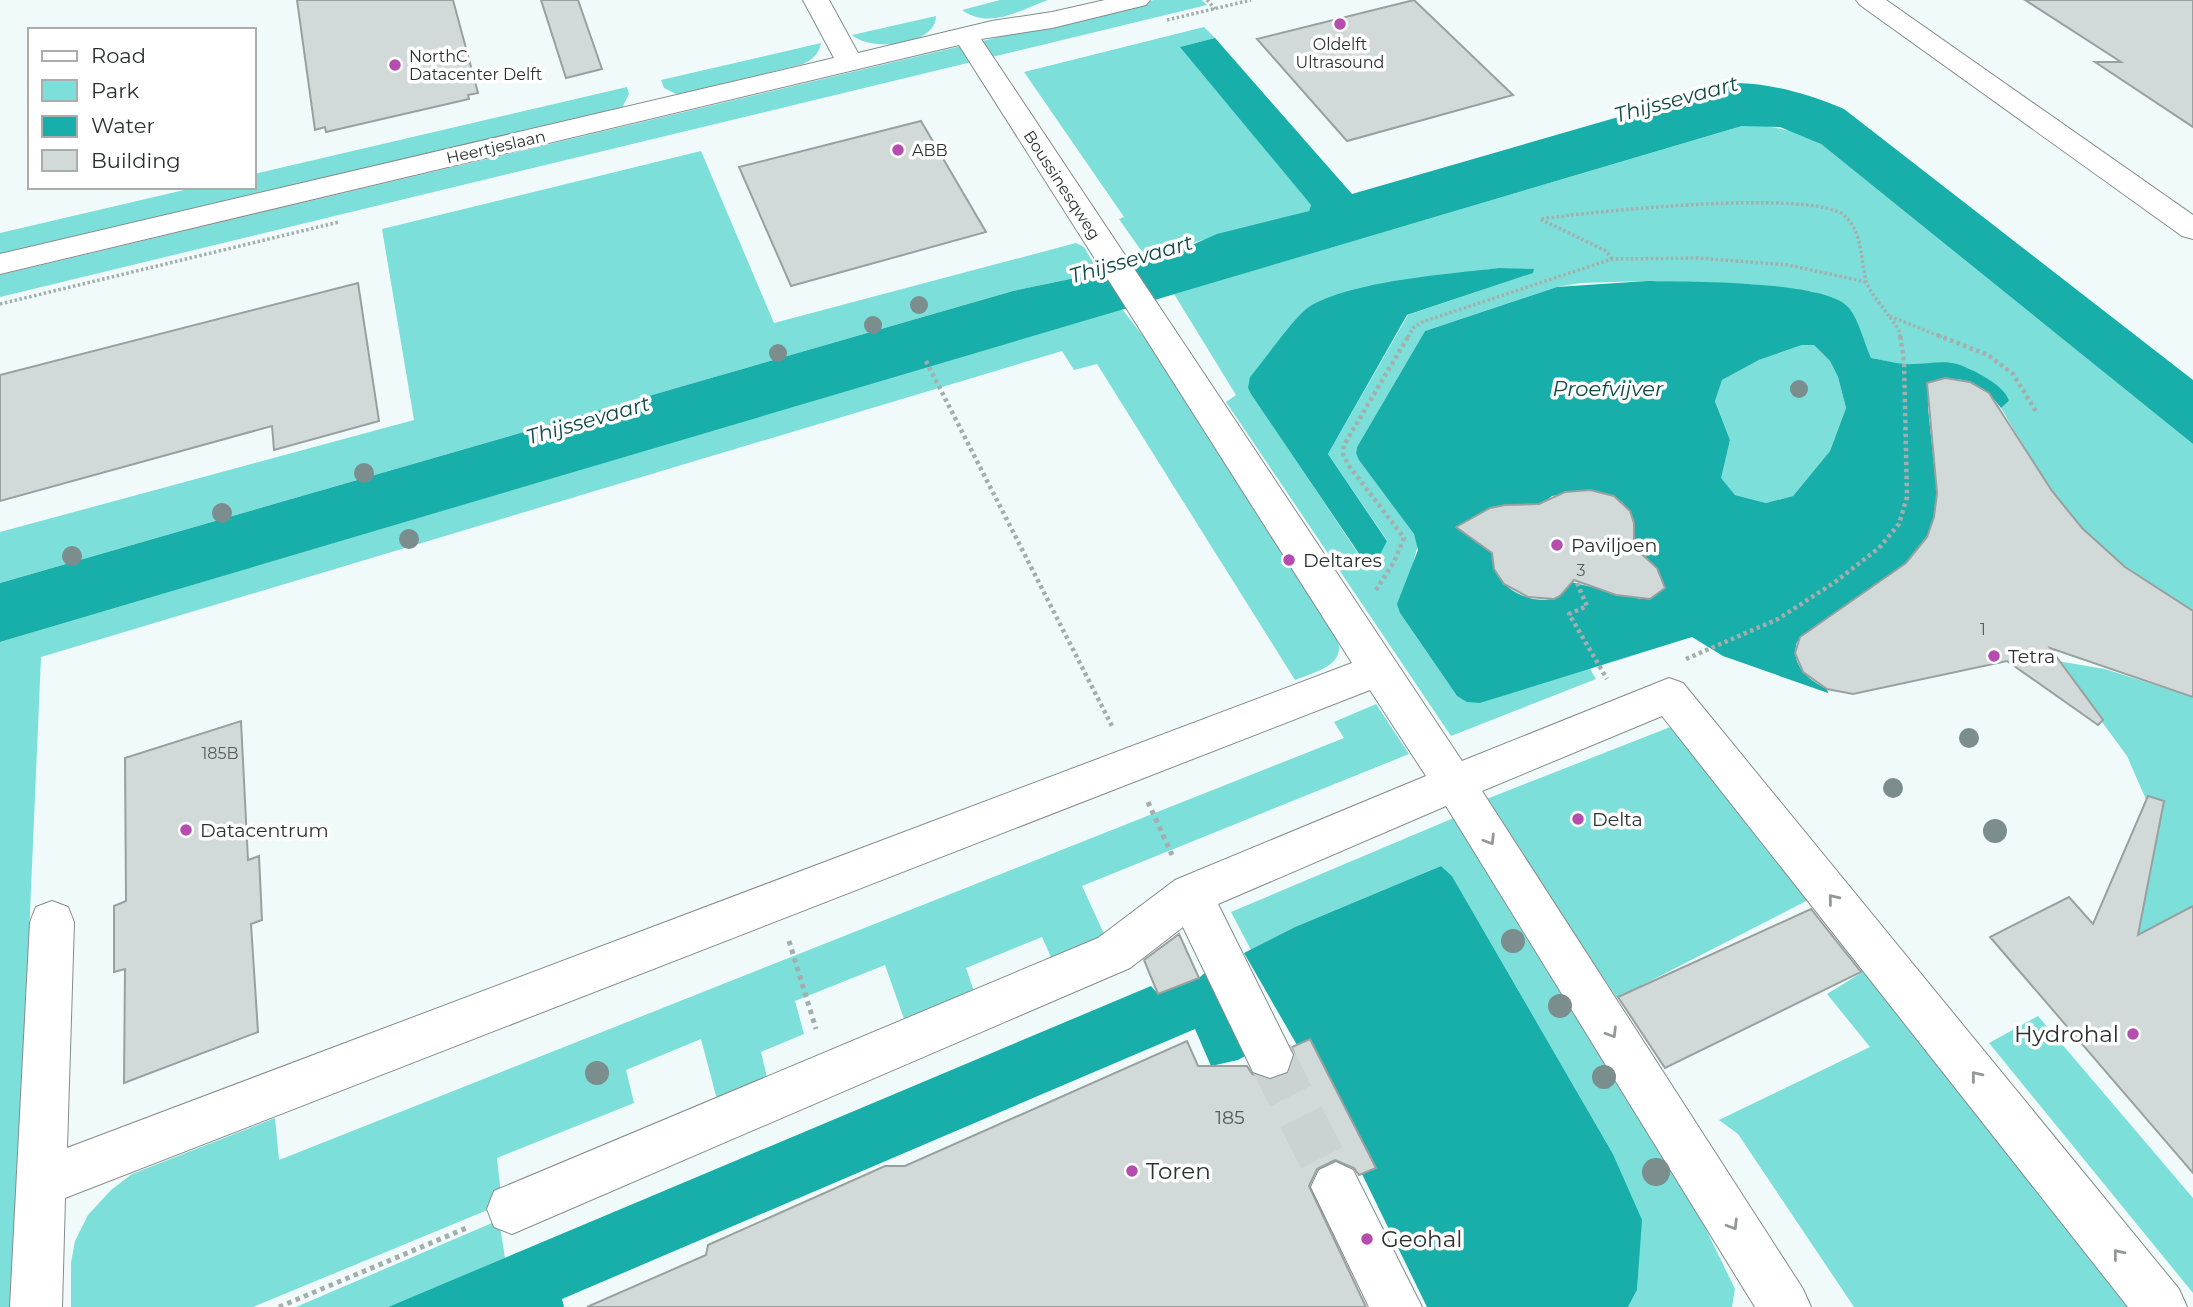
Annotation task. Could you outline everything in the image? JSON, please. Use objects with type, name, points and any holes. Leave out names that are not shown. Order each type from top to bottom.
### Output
[{"type":"street","points":[[816,0],[850,63]]},
{"type":"street","name":"Heertjeslaan","points":[[979,33],[1071,0]]},
{"type":"street","name":"Heertjeslaan","points":[[0,264],[979,33],[1052,20],[1137,0]]},
{"type":"street","points":[[1868,0],[2193,229]]},
{"type":"street","name":"Boussinesqweg","points":[[979,33],[1100,243],[1454,783],[1785,1307]]},
{"type":"street","points":[[42,1182],[1378,670]]},
{"type":"street","points":[[512,1209],[1114,953],[1190,895],[1454,783],[1674,679],[2161,1307]]},
{"type":"street","points":[[1190,895],[1270,1055]]},
{"type":"street","points":[[36,1307],[52,922]]},
{"type":"street","points":[[1336,1187],[1396,1307]]},
{"type":"path","points":[[1207,0],[1215,9]]},
{"type":"path","points":[[1230,0],[1234,4]]},
{"type":"path","points":[[1612,259],[1606,251],[1540,219],[1582,213],[1675,207],[1796,203],[1825,206],[1843,214],[1852,224],[1864,256],[1866,282],[1899,330],[1904,361],[1907,497],[1899,524],[1879,548],[1835,582],[1778,619],[1674,679]]},
{"type":"path","points":[[1371,596],[1394,562],[1404,538],[1343,454],[1344,445],[1413,328],[1434,318],[1612,259],[1698,258],[1788,265],[1866,282]]},
{"type":"path","points":[[1889,316],[1988,355],[2013,374],[2037,413]]},
{"type":"path","points":[[926,360],[1131,764],[1190,895]]},
{"type":"path","points":[[1577,583],[1587,606],[1569,614],[1605,675]]},
{"type":"path","points":[[776,901],[830,1074]]},
{"type":"path","points":[[279,1307],[512,1209]]},
{"type":"green space","points":[[1000,0],[1048,0],[1016,13],[994,18],[973,16],[962,10]]},
{"type":"green space","points":[[1154,0],[1202,0],[1207,5],[0,297],[0,275]]},
{"type":"green space","points":[[936,16],[933,26],[925,34],[901,43],[873,43],[852,35]]},
{"type":"green space","points":[[1204,27],[1215,38],[1181,47],[1311,205],[1309,211],[1192,243],[1189,248],[1147,259],[1119,219],[1124,217],[1024,72]]},
{"type":"green space","points":[[821,43],[815,56],[803,64],[678,95],[664,88],[661,80]]},
{"type":"green space","points":[[627,87],[629,94],[622,108],[0,254],[0,233],[188,189],[256,189],[256,174]]},
{"type":"green space","points":[[1763,125],[1800,133],[1821,144],[2193,444],[2193,611],[2134,573],[2082,528],[2048,485],[2001,408],[2009,401],[1977,374],[1944,364],[1904,365],[1871,358],[1815,292],[1749,284],[1647,281],[1580,283],[1557,287],[1425,331],[1357,447],[1356,453],[1414,534],[1418,544],[1400,613],[1457,696],[1480,703],[1589,667],[1596,679],[1451,736],[1226,402],[1236,395],[1174,294],[1742,126]],"holes":[[[1499,268],[1534,270],[1532,273],[1408,315],[1328,454],[1387,540],[1365,564],[1248,388],[1393,283]]]},
{"type":"green space","points":[[701,151],[774,323],[1076,243],[1084,247],[1099,273],[1013,291],[0,583],[0,532],[414,420],[382,229]]},
{"type":"green space","points":[[1122,309],[1147,341],[1336,635],[1339,645],[1335,660],[1321,670],[1295,680],[1097,364],[1074,370],[1062,351],[41,657],[13,1307],[0,1307],[0,642]]},
{"type":"green space","points":[[1802,345],[1814,345],[1830,361],[1838,377],[1846,408],[1830,451],[1793,496],[1766,503],[1735,495],[1720,478],[1730,440],[1715,400],[1722,380],[1759,360]]},
{"type":"green space","points":[[2057,661],[2105,669],[2193,697],[2193,906],[2114,947],[2148,804],[2127,756]]},
{"type":"green space","points":[[1376,704],[1409,754],[1082,886],[1111,949],[1057,971],[1042,937],[966,968],[978,1003],[909,1033],[885,965],[795,1001],[804,1034],[761,1052],[770,1090],[720,1111],[701,1039],[626,1070],[634,1103],[497,1158],[502,1204],[253,1307],[71,1307],[71,1263],[75,1241],[88,1215],[111,1190],[132,1174],[275,1118],[279,1160],[1344,738],[1334,722]]},
{"type":"green space","points":[[1678,724],[1814,897],[1617,998],[1484,800]]},
{"type":"green space","points":[[1456,817],[1698,1213],[1735,1289],[1732,1307],[1628,1307],[1637,1290],[1641,1220],[1613,1154],[1452,876],[1441,866],[1295,927],[1251,950],[1231,912]]},
{"type":"green space","points":[[1869,968],[2146,1307],[1854,1307],[1738,1134],[1719,1120],[1870,1047],[1827,994]]},
{"type":"green space","points":[[2038,1016],[2193,1198],[2193,1293],[1989,1043]]},
{"type":"green space","points":[[499,1220],[505,1258],[388,1307],[296,1307]]},
{"type":"water","name":"Thijssevaart","points":[[1215,38],[1352,194],[1736,83],[1791,91],[1844,109],[2193,380],[2193,444],[1821,144],[1780,127],[1742,126],[0,642],[0,583],[1013,291],[1169,255],[1217,234],[1309,211],[1311,205],[1180,47]]},
{"type":"water","points":[[1499,268],[1534,269],[1533,273],[1407,315],[1328,454],[1387,541],[1374,566],[1366,564],[1251,394],[1248,388],[1250,377],[1303,312],[1327,298],[1401,280]]},
{"type":"water","name":"Proefvijver","points":[[1647,281],[1754,284],[1814,292],[1836,299],[1849,308],[1859,325],[1871,358],[1903,364],[1957,364],[1987,378],[2006,395],[2009,401],[2001,408],[1986,391],[1969,382],[1950,379],[1929,386],[1928,408],[1937,493],[1934,517],[1927,537],[1906,563],[1797,642],[1798,665],[1813,681],[1827,689],[1828,693],[1723,656],[1692,637],[1480,703],[1467,702],[1457,696],[1400,613],[1397,604],[1418,550],[1414,534],[1359,460],[1357,447],[1425,331],[1557,287]],"holes":[[[1802,345],[1814,345],[1830,361],[1838,377],[1846,408],[1830,451],[1793,496],[1766,503],[1735,495],[1721,478],[1730,440],[1715,401],[1722,380],[1759,360]],[[1589,490],[1618,499],[1629,511],[1632,541],[1659,572],[1662,586],[1649,598],[1641,599],[1567,581],[1564,592],[1548,599],[1529,598],[1511,589],[1498,576],[1491,546],[1470,520],[1495,507],[1512,504],[1540,506],[1552,496]]]},
{"type":"water","points":[[1441,866],[1452,876],[1613,1154],[1642,1220],[1637,1290],[1628,1307],[1427,1307],[1362,1174],[1376,1167],[1310,1039],[1297,1045],[1244,953],[1295,927]]},
{"type":"water","points":[[1209,969],[1252,1052],[1238,1060],[1211,1066],[1195,1029],[562,1299],[564,1307],[388,1307],[1151,986],[1158,994],[1199,978]]},
{"type":"building","points":[[297,0],[453,0],[478,93],[468,95],[469,99],[326,132],[325,127],[315,130]]},
{"type":"building","points":[[541,0],[578,0],[602,69],[566,78]]},
{"type":"building","points":[[1414,0],[1513,95],[1347,141],[1257,39]]},
{"type":"building","points":[[2025,0],[2193,0],[2193,127],[2095,62],[2121,62]]},
{"type":"building","points":[[921,121],[986,232],[791,286],[739,167]]},
{"type":"building","points":[[358,283],[379,421],[274,450],[272,426],[0,501],[0,375]]},
{"type":"building","name":"Tetra","points":[[1945,378],[1970,382],[1989,393],[2052,491],[2082,528],[2125,567],[2193,611],[2193,697],[2050,648],[2103,720],[2098,725],[2007,661],[1853,694],[1827,689],[1803,672],[1795,653],[1800,637],[1906,563],[1927,537],[1934,517],[1937,493],[1927,383]]},
{"type":"building","name":"Paviljoen","points":[[1590,490],[1614,496],[1630,511],[1634,523],[1634,547],[1657,568],[1665,588],[1650,599],[1616,595],[1574,580],[1554,599],[1528,597],[1504,584],[1494,569],[1492,553],[1456,527],[1490,508],[1539,504],[1565,492]]},
{"type":"building","name":"Datacentrum","points":[[241,721],[248,860],[259,856],[262,920],[251,924],[258,1032],[124,1083],[125,969],[114,972],[114,906],[126,901],[125,758]]},
{"type":"building","name":"Hydrohal","points":[[2148,796],[2164,801],[2138,935],[2193,906],[2193,1173],[1990,937],[2069,897],[2093,924]]},
{"type":"building","points":[[1811,909],[1861,972],[1665,1068],[1618,997]]},
{"type":"building","points":[[1179,934],[1199,978],[1158,994],[1144,960]]},
{"type":"building","name":"Toren","points":[[1310,1039],[1376,1168],[1359,1175],[1354,1168],[1335,1160],[1317,1169],[1309,1186],[1366,1307],[587,1307],[706,1255],[708,1245],[885,1166],[905,1166],[1187,1041],[1198,1066],[1247,1066],[1252,1074],[1271,1080],[1289,1073],[1295,1056],[1292,1047]]},
{"type":"tunnel","points":[[1270,1055],[1336,1187]]},
{"type":"place","name":"Oldelft Ultrasound","points":[[1340,24]]},
{"type":"place","name":"NorthC Datacenter Delft","points":[[395,65]]},
{"type":"place","name":"ABB","points":[[898,150]]},
{"type":"place","name":"Paviljoen","points":[[1557,545]]},
{"type":"place","name":"Deltares","points":[[1289,560]]},
{"type":"place","name":"Tetra","points":[[1994,656]]},
{"type":"place","name":"Delta","points":[[1578,819]]},
{"type":"place","name":"Datacentrum","points":[[186,830]]},
{"type":"place","name":"Hydrohal","points":[[2133,1034]]},
{"type":"place","name":"Toren","points":[[1132,1171]]},
{"type":"place","name":"Geohal","points":[[1367,1239]]}]
